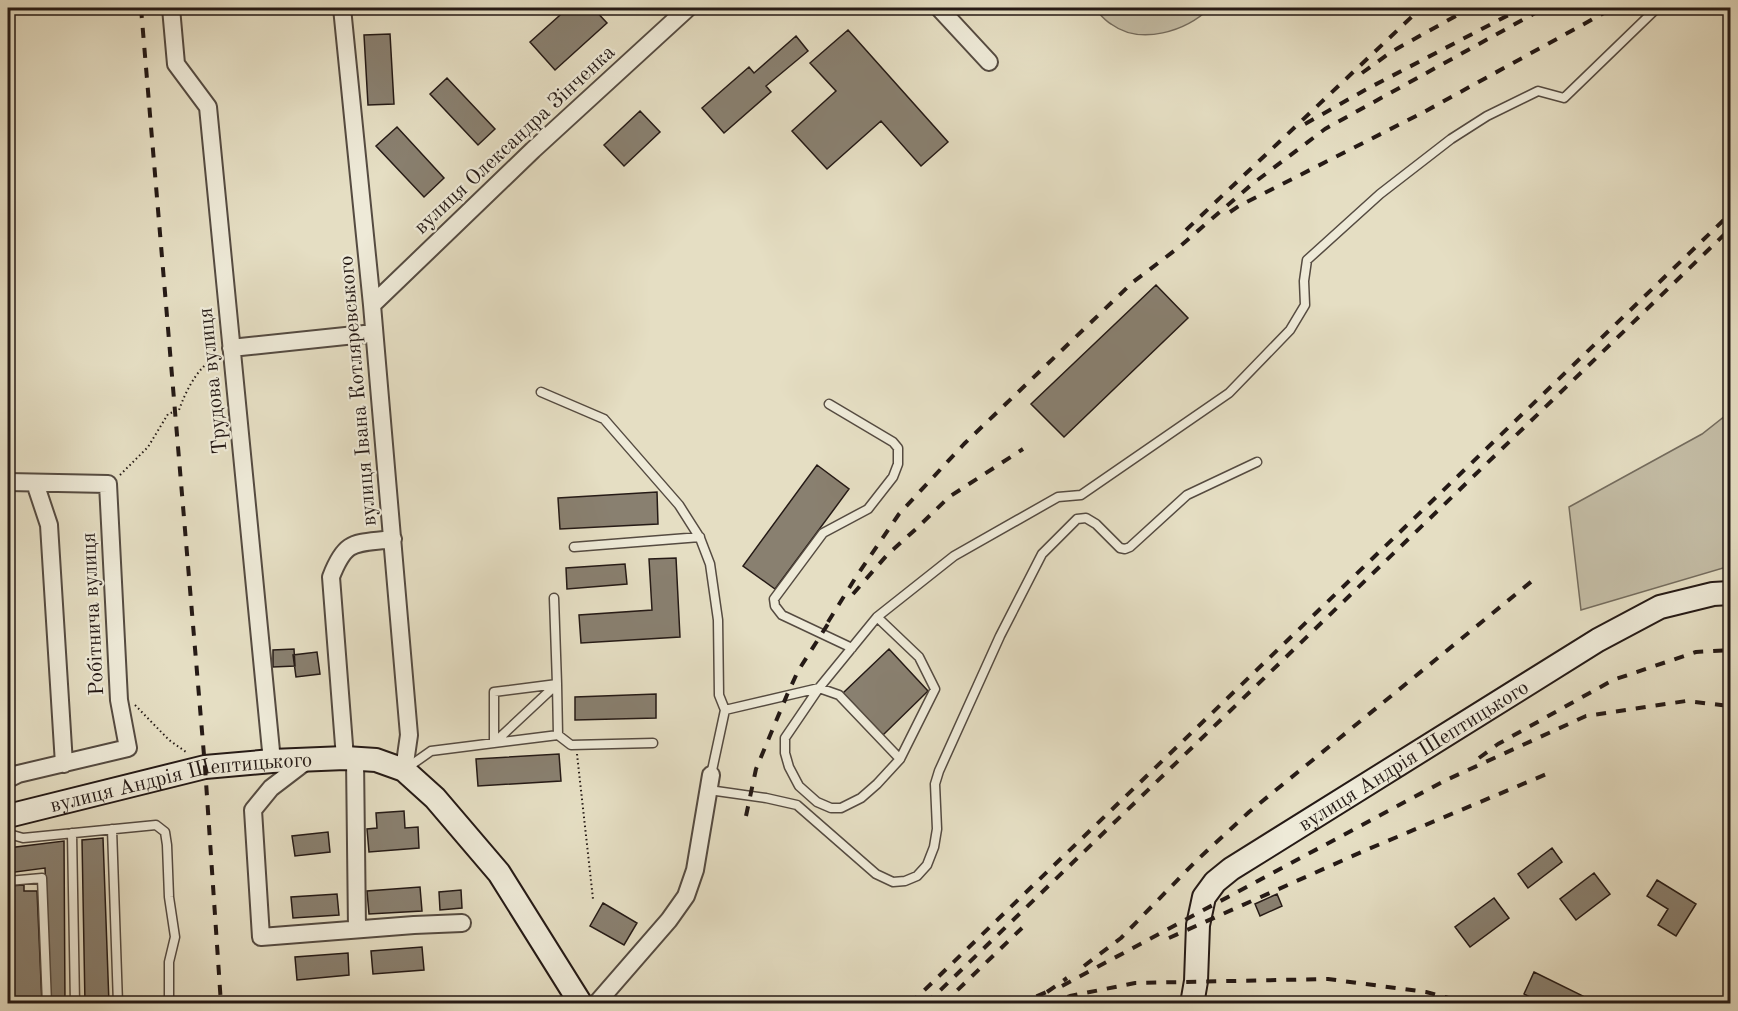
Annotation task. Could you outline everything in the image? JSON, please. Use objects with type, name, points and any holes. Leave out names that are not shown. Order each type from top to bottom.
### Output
[{"type":"main road","name":"вулиця Андрія Шептицького","points":[[1192,1004],[1196,981],[1198,925],[1204,897],[1215,882],[1231,869],[1598,640],[1660,607],[1713,594],[1731,593]]},
{"type":"main road","name":"вулиця Андрія Шептицького","points":[[8,816],[205,767],[272,760],[376,760],[404,770],[435,798],[499,873],[581,1004]]},
{"type":"street","name":"Трудова вулиця","points":[[171,8],[176,64],[208,107],[272,760]]},
{"type":"street","name":"вулиця Івана Котляревського","points":[[342,8],[372,305],[409,735],[404,770]]},
{"type":"street","name":"вулиця Олександра Зінченка","points":[[372,305],[533,150],[688,8]]},
{"type":"street","points":[[939,8],[989,62]]},
{"type":"street","points":[[231,348],[374,333]]},
{"type":"street","points":[[8,482],[108,484]]},
{"type":"street","name":"Робітнича вулиця","points":[[35,483],[49,525],[64,764]]},
{"type":"street","name":"Робітнича вулиця","points":[[8,779],[18,774],[128,748],[119,700],[108,484]]},
{"type":"street","points":[[357,930],[350,759],[331,577],[342,552],[351,545],[393,539]]},
{"type":"street","points":[[309,759],[271,788],[252,810],[261,937],[462,923]]},
{"type":"street","points":[[596,1004],[669,920],[686,896],[695,870],[710,782]]},
{"type":"lane","points":[[877,617],[919,657],[935,689],[900,759],[861,798],[841,808],[831,808],[818,802],[799,786],[789,767],[784,738],[819,688],[877,617],[954,555],[1058,497],[1082,495],[1229,393],[1290,330],[1305,305],[1304,281],[1307,260],[1380,194],[1451,139],[1487,116],[1538,91],[1564,98],[1657,8]]},
{"type":"lane","points":[[541,392],[604,419],[679,505],[700,537],[711,564],[718,620],[719,696],[725,710],[710,782],[797,805],[876,874],[893,882],[905,881],[917,876],[927,864],[934,847],[937,829],[935,784],[939,771],[1000,636],[1042,554],[1077,519],[1086,518],[1096,524],[1120,548],[1130,547],[1187,495],[1257,462]]},
{"type":"lane","points":[[829,404],[893,442],[898,448],[898,464],[893,477],[868,508],[823,533],[774,599],[775,606],[782,615],[852,648]]},
{"type":"lane","points":[[574,548],[700,537]]},
{"type":"lane","points":[[554,598],[558,735]]},
{"type":"lane","points":[[494,742],[557,684]]},
{"type":"lane","points":[[494,742],[494,692],[557,684]]},
{"type":"lane","points":[[725,710],[819,688],[839,695],[900,759]]},
{"type":"lane","points":[[404,770],[431,751],[558,735],[571,746],[653,743]]},
{"type":"lane","points":[[8,830],[9,834],[23,838],[156,825],[165,832],[169,897],[175,937],[169,962],[170,1004]]},
{"type":"lane","points":[[112,829],[118,1004]]},
{"type":"lane","points":[[72,833],[75,1004]]},
{"type":"lane","points":[[8,880],[42,878],[46,1004]]},
{"type":"path","points":[[108,484],[148,447],[168,414],[179,410],[186,391],[202,367],[215,356],[231,348]]},
{"type":"path","points":[[119,700],[130,699],[169,740],[205,767]]},
{"type":"path","points":[[576,745],[593,899]]},
{"type":"shaded area","points":[[1094,8],[1210,8],[1176,29],[1149,35],[1123,31],[1108,22]]},
{"type":"shaded area","points":[[1730,412],[1730,566],[1581,610],[1569,507],[1702,434]]},
{"type":"building","points":[[568,8],[593,8],[607,23],[555,70],[530,42]]},
{"type":"building","points":[[848,30],[948,142],[921,166],[881,121],[827,169],[792,131],[836,91],[810,63]]},
{"type":"building","points":[[390,34],[394,104],[368,105],[364,35]]},
{"type":"building","points":[[796,36],[808,51],[766,86],[771,92],[724,133],[702,108],[749,67],[754,73]]},
{"type":"building","points":[[447,78],[495,129],[478,145],[430,94]]},
{"type":"building","points":[[640,111],[660,132],[624,166],[604,145]]},
{"type":"building","points":[[397,127],[444,178],[424,197],[376,146]]},
{"type":"building","points":[[1156,285],[1188,318],[1064,437],[1031,404]]},
{"type":"building","points":[[817,465],[849,489],[775,589],[743,566]]},
{"type":"building","points":[[657,492],[658,524],[560,529],[558,498]]},
{"type":"building","points":[[676,558],[680,637],[581,643],[579,615],[652,610],[649,559]]},
{"type":"building","points":[[625,564],[627,584],[567,589],[566,568]]},
{"type":"building","points":[[294,649],[295,666],[273,667],[273,650]]},
{"type":"building","points":[[889,649],[928,691],[883,735],[843,693]]},
{"type":"building","points":[[317,652],[320,674],[296,677],[293,655]]},
{"type":"building","points":[[656,694],[656,718],[575,720],[575,697]]},
{"type":"building","points":[[559,754],[561,781],[478,786],[476,759]]},
{"type":"building","points":[[404,811],[405,828],[418,827],[419,848],[369,852],[367,829],[377,828],[376,813]]},
{"type":"building","points":[[328,832],[330,852],[295,856],[292,836]]},
{"type":"building","points":[[103,838],[109,1004],[85,1004],[82,840]]},
{"type":"building","points":[[64,841],[65,1004],[51,1004],[45,868],[8,873],[8,848]]},
{"type":"building","points":[[1552,848],[1562,862],[1528,888],[1518,874]]},
{"type":"building","points":[[1594,873],[1610,894],[1576,920],[1560,899]]},
{"type":"building","points":[[1657,880],[1696,904],[1676,936],[1658,925],[1668,909],[1647,896]]},
{"type":"building","points":[[24,885],[24,891],[37,891],[42,1004],[12,1004],[8,886]]},
{"type":"building","points":[[420,887],[422,911],[369,914],[367,891]]},
{"type":"building","points":[[461,890],[462,908],[440,910],[439,892]]},
{"type":"building","points":[[337,894],[339,915],[293,918],[291,897]]},
{"type":"building","points":[[1277,894],[1282,906],[1260,916],[1255,904]]},
{"type":"building","points":[[1494,898],[1509,918],[1470,947],[1455,927]]},
{"type":"building","points":[[603,903],[637,923],[624,945],[590,926]]},
{"type":"building","points":[[422,947],[424,970],[373,974],[371,951]]},
{"type":"building","points":[[348,953],[349,975],[297,980],[295,957]]},
{"type":"building","points":[[1534,972],[1583,996],[1580,1004],[1543,1004],[1524,994]]},
{"type":"railway","points":[[141,8],[205,767],[221,1004]]},
{"type":"railway","points":[[1186,230],[1421,8]]},
{"type":"railway","points":[[1362,73],[1391,52],[1470,8]]},
{"type":"railway","points":[[1305,124],[1522,8]]},
{"type":"railway","points":[[828,622],[899,514],[964,444],[1133,282],[1178,248],[1251,185],[1325,129],[1544,8]]},
{"type":"railway","points":[[1230,212],[1424,112],[1613,8]]},
{"type":"railway","points":[[910,1004],[1730,214]]},
{"type":"railway","points":[[926,1004],[1730,229]]},
{"type":"railway","points":[[853,594],[887,555],[949,497],[1023,449]]},
{"type":"railway","points":[[1084,966],[1121,938],[1196,861],[1249,812],[1532,581]]},
{"type":"railway","points":[[746,816],[756,769],[787,695],[798,671],[833,616]]},
{"type":"railway","points":[[1479,758],[1498,744],[1613,680],[1696,652],[1730,650]]},
{"type":"railway","points":[[1062,986],[1444,781],[1586,716],[1686,701],[1730,706]]},
{"type":"railway","points":[[1169,938],[1366,850],[1549,773]]},
{"type":"railway","points":[[943,1004],[1022,928]]},
{"type":"railway","points":[[1047,992],[1067,978]]},
{"type":"railway","points":[[1049,1004],[1070,996],[1135,983],[1328,979],[1426,992],[1471,1004]]},
{"type":"railway","points":[[1018,1004],[1054,989]]},
{"type":"railway","points":[[1094,1004],[1173,1002],[1191,1004]]}]
